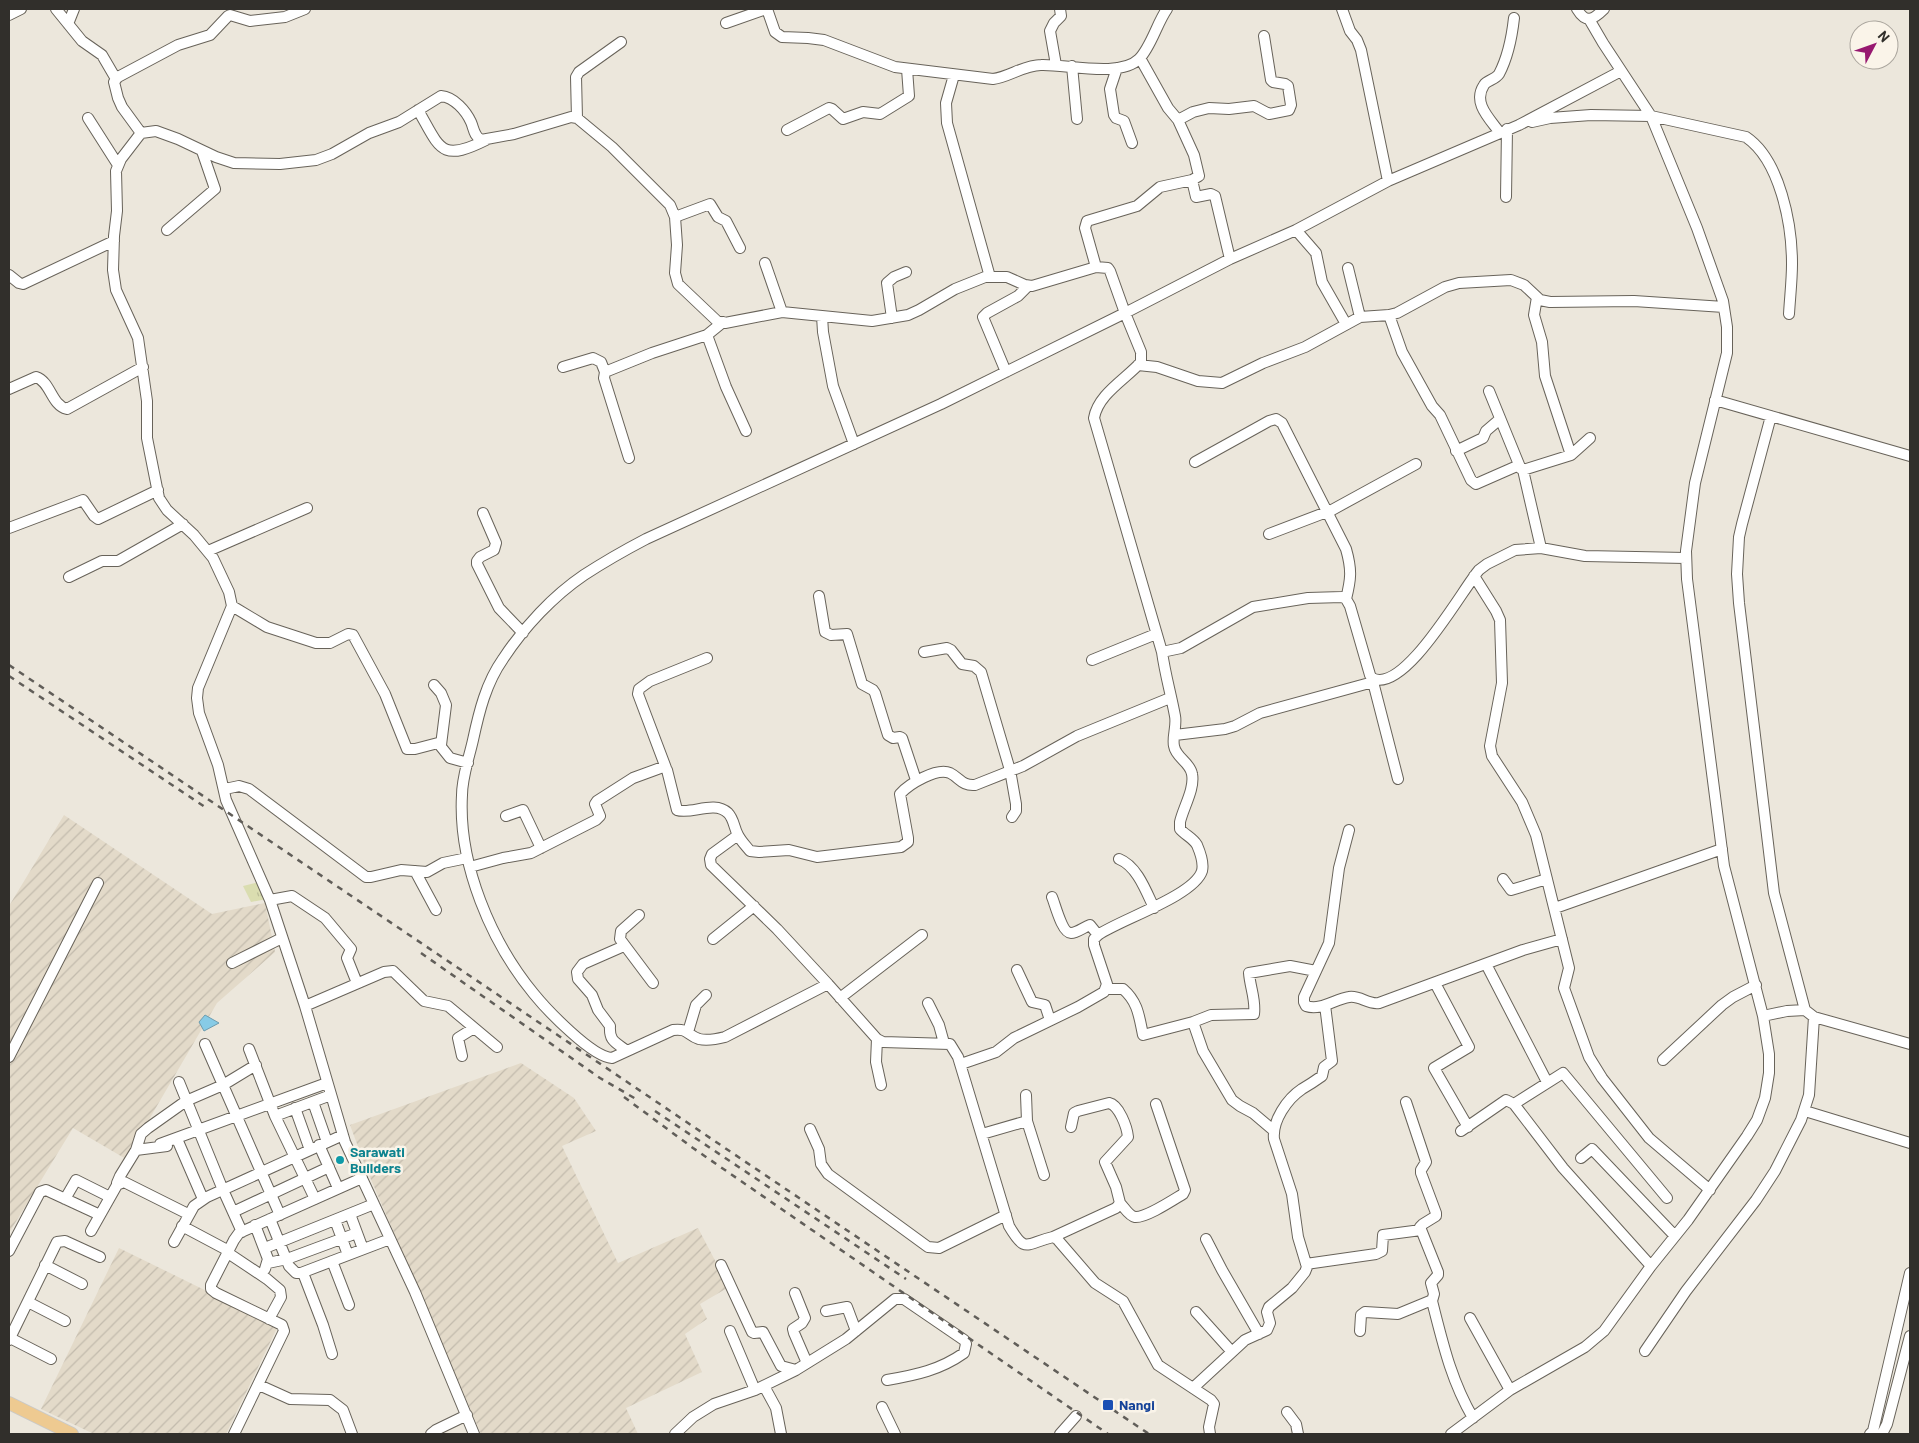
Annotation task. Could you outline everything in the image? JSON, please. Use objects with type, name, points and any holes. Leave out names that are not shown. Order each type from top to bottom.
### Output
[{"type":"main road","points":[[9,1403],[72,1434]]},
{"type":"street","points":[[9,15],[21,9]]},
{"type":"street","points":[[56,9],[82,41],[102,55],[116,79],[114,82],[118,98],[141,133]]},
{"type":"street","points":[[68,24],[74,9]]},
{"type":"street","points":[[116,79],[178,45],[210,35],[224,12],[244,20],[259,20],[285,17],[305,9]]},
{"type":"street","points":[[726,23],[767,9],[775,32],[782,37],[818,38],[880,63],[908,69],[993,79],[1007,76],[1035,65],[1117,68],[1134,63],[1140,58],[1160,18],[1168,9]]},
{"type":"street","points":[[1056,65],[1050,31],[1054,23],[1061,16],[1060,9]]},
{"type":"street","points":[[1153,9],[1160,18]]},
{"type":"street","points":[[1342,9],[1350,31],[1357,40],[1361,50],[1388,181]]},
{"type":"street","points":[[1451,1434],[1510,1390],[1586,1347],[1604,1331],[1710,1190],[1747,1136],[1765,1098],[1769,1073],[1769,1054],[1763,1016],[1724,866],[1687,579],[1686,558],[1695,483],[1727,354],[1728,326],[1724,307],[1697,228],[1651,116],[1589,19],[1581,16],[1577,9]]},
{"type":"street","points":[[1589,19],[1604,9]]},
{"type":"street","points":[[1506,197],[1504,131],[1481,107],[1479,100],[1483,86],[1498,74],[1511,40],[1514,18]]},
{"type":"street","points":[[1178,120],[1193,112],[1209,108],[1229,109],[1254,106],[1269,114],[1289,110],[1291,105],[1288,86],[1271,80],[1264,36]]},
{"type":"street","points":[[577,118],[576,77],[579,72],[621,42]]},
{"type":"street","points":[[1096,267],[1085,228],[1087,222],[1137,206],[1160,187],[1192,180],[1198,177],[1199,173],[1194,155],[1178,120],[1168,108],[1140,58]]},
{"type":"street","points":[[1072,66],[1077,119]]},
{"type":"street","points":[[1117,68],[1110,89],[1114,115],[1124,121],[1132,144]]},
{"type":"street","points":[[787,130],[829,108],[843,119],[863,112],[880,114],[909,96],[908,69]]},
{"type":"street","points":[[828,984],[724,1037],[715,1039],[698,1038],[681,1029],[672,1030],[612,1058],[595,1052],[538,999],[510,962],[482,906],[469,863],[462,816],[462,794],[479,714],[489,685],[502,660],[523,633],[560,594],[603,563],[646,539],[1006,372],[1230,258],[1296,230],[1388,181],[1519,125],[1621,70]]},
{"type":"street","points":[[954,75],[946,104],[947,123],[990,277]]},
{"type":"street","points":[[474,1434],[415,1292],[343,1135],[305,1006],[270,900],[229,806],[199,713],[198,688],[232,606],[229,592],[213,558],[183,524],[163,505],[147,438],[147,401],[136,332],[116,290],[113,270],[117,211],[116,171],[118,164],[144,131],[156,131],[226,161],[243,164],[280,164],[316,160],[332,154],[369,133],[399,122],[435,99],[445,96],[467,114],[478,138],[486,140]]},
{"type":"street","points":[[418,110],[438,144],[446,151],[452,152],[466,150],[486,140],[514,134],[571,117],[577,118],[612,147],[670,205],[675,217],[675,272],[678,284],[717,320],[722,322]]},
{"type":"street","points":[[1519,125],[1550,118],[1590,115],[1651,116],[1746,137],[1755,143],[1764,154],[1780,190],[1786,215],[1792,262],[1788,314]]},
{"type":"street","points":[[88,118],[118,164]]},
{"type":"street","points":[[167,230],[215,189],[202,151]]},
{"type":"street","points":[[1192,180],[1196,197],[1211,194],[1216,196],[1230,258]]},
{"type":"street","points":[[675,217],[710,204],[718,217],[726,222],[740,248]]},
{"type":"street","points":[[1296,230],[1316,253],[1322,282],[1346,324]]},
{"type":"street","points":[[9,275],[23,284],[114,241]]},
{"type":"street","points":[[765,263],[782,312]]},
{"type":"street","points":[[605,372],[652,353],[707,335],[722,322],[782,312],[861,321],[892,318],[919,310],[954,289],[976,280],[990,277],[1007,277],[1028,286],[1041,285],[1096,267],[1108,268],[1141,352],[1141,362],[1116,385],[1096,410],[1094,418],[1162,652],[1175,717],[1174,746],[1176,751],[1190,766],[1192,784],[1180,822],[1180,829],[1194,840],[1202,864],[1202,871],[1194,881],[1154,908],[1098,935],[1094,939],[1094,945],[1107,989]]},
{"type":"street","points":[[1348,268],[1360,316]]},
{"type":"street","points":[[892,318],[887,283],[894,277],[906,272]]},
{"type":"street","points":[[1138,365],[1156,367],[1198,381],[1222,383],[1263,363],[1305,347],[1360,316],[1397,313],[1445,286],[1459,283],[1511,280],[1524,286],[1540,300],[1550,302],[1634,300],[1724,307]]},
{"type":"street","points":[[1006,372],[983,317],[986,313],[1018,296],[1028,286]]},
{"type":"street","points":[[1537,298],[1534,314],[1542,342],[1545,376],[1571,455]]},
{"type":"street","points":[[1389,315],[1402,352],[1432,406],[1440,415],[1471,480],[1476,484],[1512,467],[1522,469],[1571,455],[1590,438]]},
{"type":"street","points":[[822,316],[833,386],[854,444]]},
{"type":"street","points":[[707,335],[726,387],[746,431]]},
{"type":"street","points":[[563,367],[594,358],[601,362],[605,372],[604,378],[629,458]]},
{"type":"street","points":[[9,389],[36,377],[45,383],[58,404],[67,409],[143,367]]},
{"type":"street","points":[[1488,391],[1522,469],[1541,548]]},
{"type":"street","points":[[1715,400],[1910,456]]},
{"type":"street","points":[[1645,1351],[1686,1291],[1756,1200],[1775,1171],[1805,1111],[1809,1095],[1810,1013],[1774,893],[1748,692],[1738,588],[1739,537],[1771,416]]},
{"type":"street","points":[[1195,462],[1269,421],[1276,419],[1282,423],[1346,549],[1352,577],[1346,599],[1350,606],[1373,680],[1398,779]]},
{"type":"street","points":[[1456,451],[1483,438],[1486,431],[1500,420]]},
{"type":"street","points":[[1269,534],[1327,512],[1416,464]]},
{"type":"street","points":[[9,528],[83,500],[98,519],[158,490]]},
{"type":"street","points":[[208,551],[307,508]]},
{"type":"street","points":[[483,513],[496,543],[494,550],[480,557],[477,564],[499,608],[523,633]]},
{"type":"street","points":[[69,577],[105,560],[118,561],[183,524]]},
{"type":"street","points":[[1175,735],[1235,726],[1260,713],[1373,680],[1386,679],[1401,670],[1416,657],[1449,614],[1474,576],[1487,564],[1515,550],[1541,548],[1585,556],[1686,558]]},
{"type":"street","points":[[1474,576],[1500,620],[1502,683],[1490,746],[1492,756],[1530,818],[1555,908],[1569,972],[1564,988],[1589,1057],[1602,1078],[1649,1138],[1710,1190]]},
{"type":"street","points":[[819,596],[825,632],[831,636],[848,634],[862,684],[876,693],[888,735],[893,738],[902,738],[916,780]]},
{"type":"street","points":[[1162,652],[1181,648],[1254,608],[1308,598],[1336,597],[1346,599]]},
{"type":"street","points":[[232,606],[266,627],[316,643],[330,643],[348,634],[353,635],[385,694],[404,746],[410,750],[434,744],[441,746],[450,758],[468,763]]},
{"type":"street","points":[[1092,660],[1156,634]]},
{"type":"street","points":[[924,652],[947,648],[951,650],[962,664],[978,668],[990,699],[1010,770],[1016,804],[1016,811],[1012,817]]},
{"type":"street","points":[[707,658],[650,681],[639,689],[638,694],[666,768],[677,810],[706,808],[724,810],[732,819],[738,835],[747,848],[754,852],[789,850],[817,857],[901,847],[908,842],[908,838],[899,797],[916,780],[941,772],[948,772],[968,786],[975,785],[1023,766],[1052,748],[1077,736],[1170,698]]},
{"type":"street","points":[[434,685],[442,693],[446,705],[441,746]]},
{"type":"street","points":[[225,789],[239,786],[249,789],[366,877],[401,870],[431,871],[443,863],[469,863],[525,855],[598,818],[600,813],[595,803],[621,785],[641,774],[660,767],[666,768]]},
{"type":"street","points":[[506,816],[523,810],[541,848]]},
{"type":"street","points":[[1349,830],[1339,868],[1328,942],[1304,1002],[1306,1006],[1325,1004],[1349,997],[1355,997],[1373,1004],[1523,950],[1562,939]]},
{"type":"street","points":[[738,835],[712,854],[710,859],[711,865],[754,906],[828,984],[871,1034],[883,1042],[944,1043],[950,1044],[955,1050],[961,1064],[1009,1226],[1018,1241],[1024,1245],[1053,1236],[1116,1208],[1120,1203]]},
{"type":"street","points":[[1555,908],[1722,849]]},
{"type":"street","points":[[1119,859],[1129,864],[1134,871],[1154,908]]},
{"type":"street","points":[[416,870],[436,910]]},
{"type":"street","points":[[1504,879],[1511,890],[1547,879]]},
{"type":"street","points":[[9,1057],[98,883]]},
{"type":"street","points":[[270,900],[292,896],[325,918],[351,949],[347,956],[357,983]]},
{"type":"street","points":[[1052,897],[1063,928],[1067,932],[1071,933],[1090,925],[1098,935]]},
{"type":"street","points":[[713,939],[754,906]]},
{"type":"street","points":[[639,915],[621,931],[620,939],[654,983]]},
{"type":"street","points":[[840,998],[922,935]]},
{"type":"street","points":[[232,963],[282,938]]},
{"type":"street","points":[[624,946],[583,964],[577,972],[578,979],[592,995],[598,1010],[610,1026],[609,1036],[627,1051]]},
{"type":"street","points":[[1486,964],[1547,1082]]},
{"type":"street","points":[[961,1064],[996,1052],[1014,1038],[1078,1007],[1107,989],[1123,989],[1127,993],[1132,1002],[1137,1006],[1143,1035],[1193,1022],[1210,1015],[1254,1014],[1255,1006],[1250,985],[1250,973],[1290,966],[1316,971]]},
{"type":"street","points":[[1017,970],[1030,1000],[1045,1005],[1050,1020]]},
{"type":"street","points":[[305,1006],[384,972],[393,971],[424,1001],[444,1004],[498,1047]]},
{"type":"street","points":[[1435,983],[1469,1047],[1434,1068],[1465,1129],[1506,1100],[1514,1104],[1563,1168],[1651,1266]]},
{"type":"street","points":[[1663,1060],[1722,1005],[1756,985]]},
{"type":"street","points":[[688,1032],[696,1005],[706,995]]},
{"type":"street","points":[[928,1002],[939,1025],[944,1043]]},
{"type":"street","points":[[1193,1388],[1245,1340],[1264,1332],[1269,1326],[1267,1312],[1269,1307],[1296,1284],[1305,1272],[1306,1264],[1298,1237],[1292,1194],[1274,1140],[1273,1130],[1280,1114],[1290,1100],[1302,1089],[1322,1076],[1324,1067],[1332,1061],[1325,1004]]},
{"type":"street","points":[[1763,1016],[1788,1011],[1810,1013],[1910,1044]]},
{"type":"street","points":[[1193,1022],[1203,1051],[1232,1100],[1254,1113],[1273,1130]]},
{"type":"street","points":[[462,1056],[458,1038],[474,1028]]},
{"type":"street","points":[[877,1039],[876,1062],[881,1085]]},
{"type":"street","points":[[205,1044],[280,1215]]},
{"type":"street","points":[[250,1049],[275,1116],[315,1199]]},
{"type":"street","points":[[188,1214],[130,1184],[117,1183],[120,1176],[136,1150],[141,1134],[148,1128],[186,1101],[223,1085],[256,1065]]},
{"type":"street","points":[[1514,1104],[1563,1073],[1667,1198]]},
{"type":"street","points":[[178,1082],[242,1232]]},
{"type":"street","points":[[136,1150],[178,1142],[199,1131],[327,1083]]},
{"type":"street","points":[[275,1116],[331,1095]]},
{"type":"street","points":[[1026,1095],[1027,1121],[1044,1175]]},
{"type":"street","points":[[313,1102],[319,1146]]},
{"type":"street","points":[[1406,1102],[1426,1162],[1421,1173],[1436,1213],[1433,1218],[1421,1225],[1420,1230],[1438,1272],[1438,1275],[1431,1283],[1434,1294],[1432,1300],[1449,1367],[1460,1395],[1473,1418]]},
{"type":"street","points":[[1071,1128],[1074,1113],[1078,1110],[1109,1103],[1117,1107],[1128,1137],[1105,1162],[1116,1187],[1120,1203],[1131,1216],[1136,1217],[1158,1208],[1183,1194],[1186,1190],[1156,1104]]},
{"type":"street","points":[[295,1108],[319,1146],[338,1188]]},
{"type":"street","points":[[1805,1111],[1910,1143]]},
{"type":"street","points":[[982,1134],[1027,1121]]},
{"type":"street","points":[[810,1130],[819,1149],[821,1164],[828,1174],[928,1247],[939,1248],[1006,1215]]},
{"type":"street","points":[[174,1242],[188,1214],[203,1199],[343,1135]]},
{"type":"street","points":[[160,1144],[178,1142]]},
{"type":"street","points":[[178,1142],[203,1199]]},
{"type":"street","points":[[1581,1158],[1592,1149],[1675,1236]]},
{"type":"street","points":[[233,1212],[329,1167]]},
{"type":"street","points":[[234,1434],[284,1331],[282,1326],[216,1293],[211,1289],[211,1284],[234,1240],[242,1232],[362,1178]]},
{"type":"street","points":[[65,1199],[76,1180],[110,1197]]},
{"type":"street","points":[[91,1231],[110,1197],[121,1183]]},
{"type":"street","points":[[9,1251],[40,1192],[46,1190],[100,1215]]},
{"type":"street","points":[[265,1248],[374,1204]]},
{"type":"street","points":[[350,1214],[363,1249]]},
{"type":"street","points":[[270,1219],[286,1259],[296,1274],[390,1239]]},
{"type":"street","points":[[335,1220],[348,1255]]},
{"type":"street","points":[[255,1225],[265,1248],[268,1263],[261,1275]]},
{"type":"street","points":[[182,1226],[228,1252],[277,1286],[282,1294],[269,1319]]},
{"type":"street","points":[[1306,1264],[1376,1254],[1382,1251],[1383,1235],[1420,1230]]},
{"type":"street","points":[[268,1263],[286,1259],[357,1233]]},
{"type":"street","points":[[1053,1236],[1095,1283],[1123,1301],[1158,1365],[1211,1400],[1215,1408],[1209,1427],[1210,1434]]},
{"type":"street","points":[[1206,1239],[1259,1334]]},
{"type":"street","points":[[51,1359],[9,1339],[54,1245],[60,1240],[100,1257]]},
{"type":"street","points":[[332,1261],[350,1304]]},
{"type":"street","points":[[45,1265],[82,1284]]},
{"type":"street","points":[[721,1265],[752,1332],[764,1332],[781,1366],[796,1370]]},
{"type":"street","points":[[303,1272],[332,1354]]},
{"type":"street","points":[[1877,1433],[1910,1273]]},
{"type":"street","points":[[795,1293],[805,1318],[802,1323],[793,1329],[807,1363]]},
{"type":"street","points":[[680,1433],[693,1417],[714,1404],[760,1388],[796,1370],[856,1331],[892,1301],[899,1298],[904,1299],[964,1340],[966,1344],[964,1353],[932,1370],[918,1375],[887,1380]]},
{"type":"street","points":[[1360,1330],[1361,1315],[1365,1312],[1398,1314],[1432,1300]]},
{"type":"street","points":[[28,1302],[65,1321]]},
{"type":"street","points":[[826,1310],[847,1307],[856,1331]]},
{"type":"street","points":[[1196,1312],[1232,1352]]},
{"type":"street","points":[[1470,1318],[1510,1390]]},
{"type":"street","points":[[730,1331],[760,1388],[776,1408],[781,1434]]},
{"type":"street","points":[[1877,1433],[1887,1424],[1910,1336]]},
{"type":"street","points":[[259,1385],[290,1399],[330,1400],[343,1410],[352,1434]]},
{"type":"street","points":[[882,1407],[895,1434]]},
{"type":"street","points":[[1287,1412],[1296,1424],[1298,1434]]},
{"type":"street","points":[[431,1434],[466,1415]]},
{"type":"street","points":[[1060,1434],[1076,1416]]},
{"type":"shaded area","points":[[64,815],[212,914],[265,903],[275,952],[217,1003],[126,1159],[73,1128],[9,1233],[9,906]]},
{"type":"shaded area","points":[[521,1063],[574,1098],[596,1131],[562,1146],[618,1263],[698,1228],[729,1287],[700,1304],[707,1319],[685,1334],[702,1372],[626,1408],[638,1434],[481,1434],[366,1168],[350,1125]]},
{"type":"shaded area","points":[[119,1248],[278,1326],[226,1434],[94,1434],[41,1409]]},
{"type":"green space","points":[[259,882],[267,899],[251,902],[243,886]]},
{"type":"water","points":[[205,1015],[219,1023],[204,1031],[199,1022]]},
{"type":"railway","points":[[9,665],[1149,1434]]},
{"type":"railway","points":[[9,676],[208,809]]},
{"type":"railway","points":[[421,953],[600,1078],[636,1099]]},
{"type":"railway","points":[[624,1097],[693,1148],[1108,1434]]},
{"type":"railway","points":[[655,1111],[906,1279]]},
{"type":"place","name":"Sarawati Builders","points":[[340,1160]]},
{"type":"place","name":"Nangi","points":[[1108,1405]]}]
